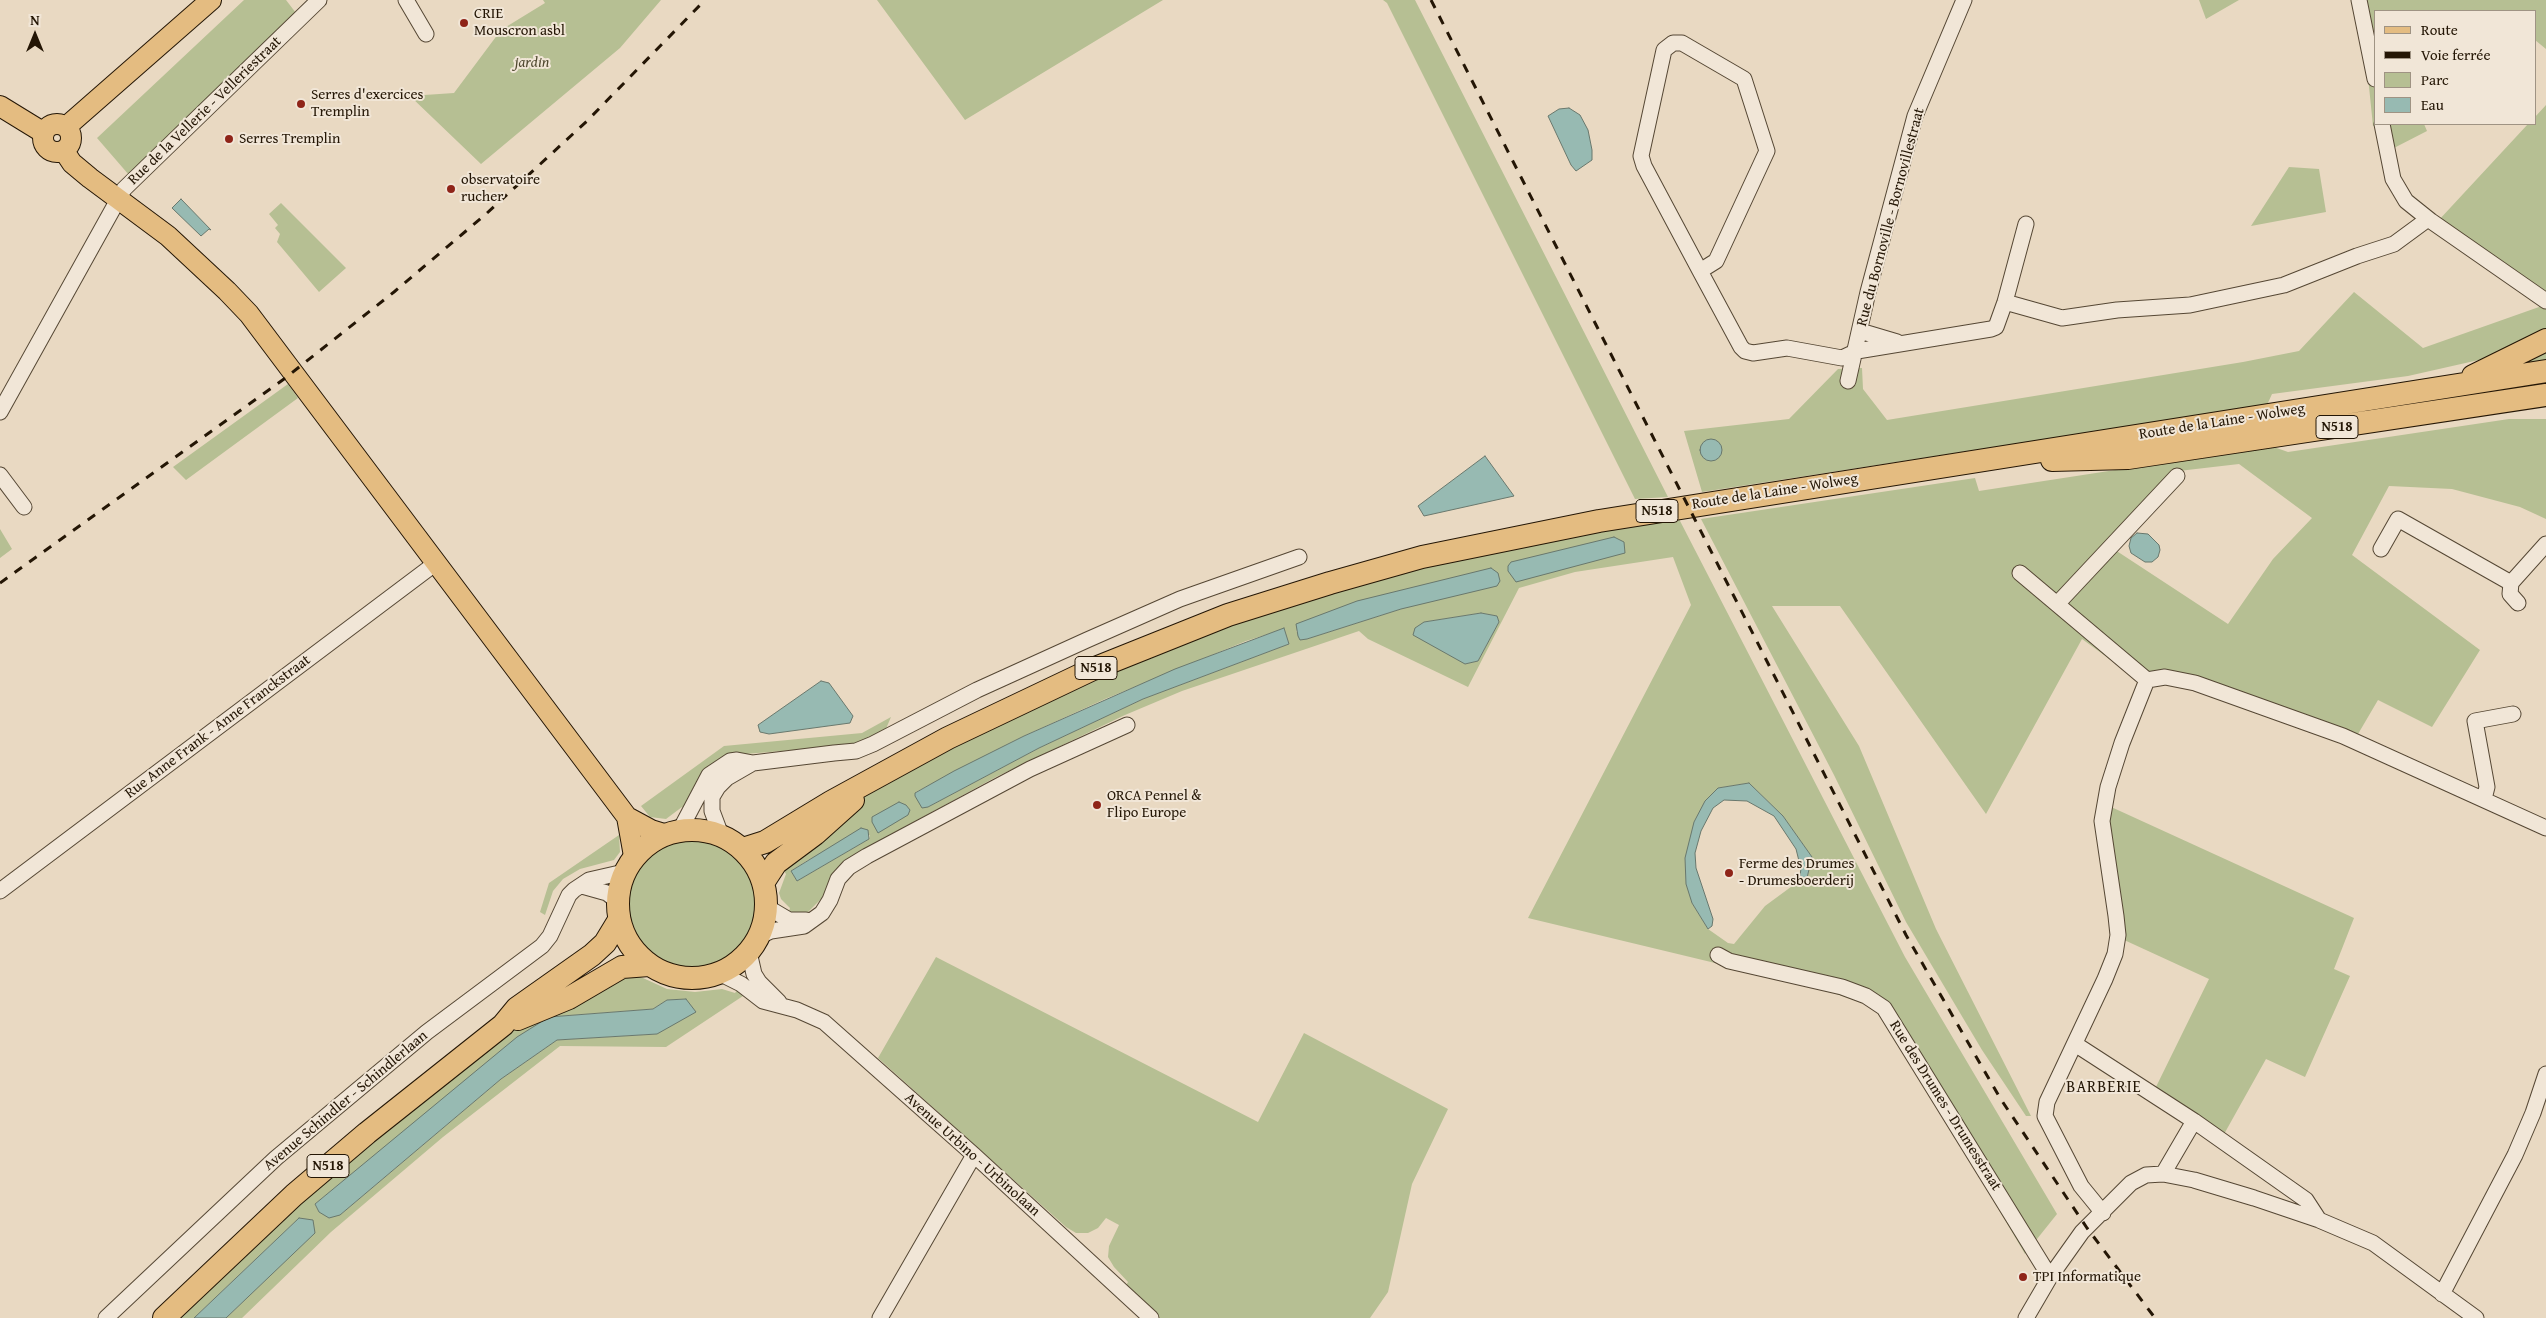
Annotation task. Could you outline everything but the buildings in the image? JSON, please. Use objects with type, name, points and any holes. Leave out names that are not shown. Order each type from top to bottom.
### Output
[{"type":"highway","points":[[2458,385],[2546,340]]},
{"type":"highway","name":"Route de la Laine - Wolweg","points":[[873,779],[948,738],[1093,669],[1228,615],[1330,582],[1422,557],[1599,521],[2546,371]]},
{"type":"highway","name":"Route de la Laine - Wolweg","points":[[1987,459],[2091,461],[2128,458],[2546,395]]},
{"type":"highway","points":[[2469,407],[2498,412],[2546,410]]},
{"type":"highway","name":"N518","points":[[743,849],[765,842],[873,779]]},
{"type":"highway","name":"N518","points":[[763,883],[776,864],[840,813],[873,779]]},
{"type":"highway","points":[[629,864],[648,843],[672,832],[701,830],[721,835],[743,849],[755,864],[763,883],[767,907],[754,944]]},
{"type":"highway","name":"N518","points":[[164,1318],[294,1195],[367,1133],[503,1025],[517,1008],[592,955],[605,942],[618,910],[629,864]]},
{"type":"highway","name":"N518","points":[[618,910],[628,941],[649,965],[678,977],[699,978],[719,973],[736,965],[754,944]]},
{"type":"highway","name":"N518","points":[[503,1025],[569,998],[622,967],[649,965]]},
{"type":"main road","points":[[66,127],[71,140],[64,151],[55,153],[48,149],[43,142],[44,134],[53,125],[66,127],[211,0]]},
{"type":"main road","points":[[0,106],[44,134]]},
{"type":"main road","points":[[64,151],[72,163],[119,201],[168,236],[249,314],[627,817],[651,830],[672,832]]},
{"type":"main road","points":[[627,817],[629,864]]},
{"type":"street","name":"Rue de la Vellerie - Velleriestraat","points":[[0,412],[124,190],[319,0]]},
{"type":"street","points":[[406,0],[426,34]]},
{"type":"street","name":"Rue du Bornoville - Bornovillestraat","points":[[1848,381],[1872,276],[1915,116],[1964,0]]},
{"type":"street","points":[[2359,0],[2374,74]]},
{"type":"street","points":[[1700,271],[1716,261],[1767,151],[1744,79],[1682,43],[1673,43],[1664,50],[1641,156],[1700,271],[1741,347],[1745,351],[1753,353],[1787,348],[1842,358],[1856,352],[1901,343],[1992,329],[1996,327],[2005,302],[2026,224]]},
{"type":"street","points":[[2382,125],[2394,179],[2406,201],[2428,219],[2546,301]]},
{"type":"street","points":[[2005,302],[2062,318],[2117,310],[2190,305],[2284,285],[2357,256],[2394,244],[2428,219]]},
{"type":"street","points":[[1860,331],[1901,343]]},
{"type":"street","points":[[0,475],[24,507]]},
{"type":"street","points":[[2058,603],[2177,476]]},
{"type":"street","points":[[2381,549],[2398,519],[2511,583]]},
{"type":"street","points":[[2518,603],[2510,594],[2511,583],[2544,543],[2546,544]]},
{"type":"street","points":[[672,832],[709,775],[730,761],[753,762],[856,750],[873,744],[977,690],[1180,599],[1299,558]]},
{"type":"street","name":"Rue Anne Frank - Anne Franckstraat","points":[[0,891],[436,563]]},
{"type":"street","points":[[2020,573],[2058,603],[2107,648],[2147,680],[2164,677],[2195,683],[2343,736],[2546,828]]},
{"type":"street","points":[[2103,1213],[2081,1186],[2045,1116],[2047,1102],[2115,954],[2118,935],[2102,821],[2108,786],[2147,680]]},
{"type":"street","points":[[2484,799],[2487,788],[2475,721],[2513,714]]},
{"type":"street","points":[[754,944],[771,932],[804,926],[822,913],[830,900],[838,879],[850,867],[867,856],[1030,769],[1127,725]]},
{"type":"street","points":[[721,835],[712,811],[712,797],[726,778],[753,762]]},
{"type":"street","name":"Avenue Schindler - Schindlerlaan","points":[[106,1318],[276,1158],[427,1032],[542,946],[550,936],[569,895],[589,880],[629,864]]},
{"type":"street","points":[[582,886],[607,893],[618,910]]},
{"type":"street","points":[[767,907],[789,920],[812,920]]},
{"type":"street","name":"Avenue Urbino - Urbinolaan","points":[[754,944],[754,974],[759,982],[784,1006]]},
{"type":"street","name":"Rue des Drumes - Drumesstraat","points":[[1718,955],[1729,961],[1842,987],[1866,996],[1884,1008],[1897,1025],[2050,1277]]},
{"type":"street","name":"Avenue Urbino - Urbinolaan","points":[[719,973],[741,984],[763,1001],[784,1006],[824,1022],[1151,1318]]},
{"type":"street","points":[[2075,1044],[2194,1121],[2306,1200],[2319,1220]]},
{"type":"street","points":[[2442,1294],[2515,1154],[2534,1113],[2546,1074]]},
{"type":"street","points":[[2163,1174],[2194,1121]]},
{"type":"street","points":[[880,1318],[974,1156]]},
{"type":"street","points":[[2026,1318],[2050,1277],[2074,1242],[2131,1183],[2146,1175],[2163,1174],[2202,1182],[2319,1220],[2373,1243],[2476,1318]]},
{"type":"green space","points":[[244,0],[286,0],[296,13],[129,175],[97,138]]},
{"type":"green space","name":"jardin","points":[[543,0],[661,0],[620,48],[481,164],[410,96],[454,93],[501,30],[545,3]]},
{"type":"green space","points":[[877,0],[1163,0],[965,120]]},
{"type":"green space","points":[[1383,0],[1415,0],[1668,497],[1635,499],[1387,3]]},
{"type":"green space","points":[[2199,0],[2239,0],[2206,19]]},
{"type":"green space","points":[[2352,0],[2546,0],[2546,49],[2536,41],[2536,10],[2374,10],[2374,125],[2386,125],[2373,126],[2367,67]]},
{"type":"green space","points":[[2546,105],[2546,295],[2438,221],[2527,125],[2536,125],[2536,116]]},
{"type":"green space","points":[[2386,125],[2424,125],[2427,131],[2392,149]]},
{"type":"green space","points":[[2289,167],[2319,169],[2326,212],[2251,226]]},
{"type":"green space","points":[[281,203],[346,268],[319,292],[277,242],[280,234],[275,228],[278,225],[269,214]]},
{"type":"green space","points":[[2354,292],[2423,348],[2539,307],[2546,299],[2546,360],[2499,367],[2492,357],[2408,376],[2272,394],[2267,405],[1702,492],[1684,431],[1789,419],[1838,369],[1862,368],[1863,389],[1887,420],[2243,362],[2299,351]]},
{"type":"green space","points":[[288,384],[298,398],[186,480],[173,467]]},
{"type":"green space","points":[[2509,419],[2546,419],[2546,519],[2520,507],[2452,489],[2389,486],[2352,555],[2480,650],[2432,727],[2378,700],[2351,746],[2215,693],[2137,679],[2082,639],[1986,814],[1840,606],[1772,606],[1859,746],[1936,929],[2031,1116],[2026,1116],[1982,1050],[1906,922],[1834,775],[1701,519],[1975,478],[1979,491],[2271,446],[2288,452]],"holes":[[[2239,464],[2312,518],[2273,559],[2228,624],[2106,544],[2170,472]]]},
{"type":"green space","points":[[1679,519],[1905,957],[2057,1214],[2025,1254],[1888,1022],[1868,1005],[1819,988],[1528,918],[1691,605],[1673,557],[1575,572],[1519,588],[1468,687],[1368,639],[1359,631],[1182,691],[1125,715],[996,777],[857,853],[835,870],[822,898],[808,912],[800,915],[788,915],[790,908],[781,899],[779,893],[786,874],[782,868],[821,837],[867,794],[970,736],[1179,643],[1336,589],[1506,548]],"holes":[[[1401,609],[1307,639],[1296,631]],[[1481,613],[1497,616],[1499,622],[1478,661],[1465,664],[1424,622]],[[1284,629],[1289,644],[1143,699],[1039,748],[928,807],[916,792],[1024,736],[1105,699],[1246,641]],[[1749,783],[1783,816],[1812,857],[1806,882],[1799,881],[1765,906],[1734,944],[1728,943],[1708,929],[1692,903],[1694,822],[1718,788]],[[870,835],[869,839],[797,881],[791,871],[808,860]]]},
{"type":"green space","points":[[0,529],[12,549],[0,558]]},
{"type":"green space","points":[[891,717],[885,731],[857,745],[745,754],[687,807],[682,807],[666,819],[650,817],[641,806],[724,746],[862,733]]},
{"type":"green space","points":[[2109,806],[2354,918],[2334,969],[2350,976],[2305,1077],[2266,1059],[2223,1136],[2154,1091],[2209,979],[2122,939],[2105,817]]},
{"type":"green space","points":[[619,835],[620,852],[614,860],[580,869],[563,879],[553,891],[545,915],[540,912],[549,883]]},
{"type":"green space","points":[[692,839],[716,844],[737,858],[751,879],[756,903],[751,927],[737,948],[716,962],[692,967],[668,962],[647,948],[633,927],[628,903],[633,879],[647,858],[668,844]]},
{"type":"green space","points":[[936,957],[1258,1122],[1304,1033],[1448,1109],[1412,1184],[1388,1292],[1370,1318],[1156,1318],[1124,1289],[1128,1282],[1114,1267],[1108,1257],[1109,1246],[1119,1225],[1106,1218],[1098,1228],[1088,1233],[1076,1233],[1066,1227],[878,1058]]},
{"type":"green space","points":[[621,971],[667,989],[695,992],[722,989],[735,993],[739,988],[746,994],[666,1047],[560,1046],[443,1137],[331,1232],[242,1318],[226,1318],[314,1233],[299,1218],[194,1318],[175,1318],[371,1138],[506,1031]],"holes":[[[685,999],[657,1034],[557,1040],[501,1079],[340,1215],[319,1212],[315,1204],[549,1017],[653,1009],[667,1000]]]},
{"type":"water","points":[[1569,108],[1580,115],[1588,130],[1592,150],[1592,160],[1576,171],[1571,165],[1548,116],[1559,109]]},
{"type":"water","points":[[181,199],[211,230],[209,229],[201,236],[172,208]]},
{"type":"water","points":[[1711,439],[1719,442],[1722,450],[1719,458],[1711,461],[1703,458],[1700,450],[1703,442]]},
{"type":"water","points":[[1485,456],[1514,496],[1424,516],[1418,506]]},
{"type":"water","points":[[2137,533],[2148,534],[2159,545],[2158,557],[2152,562],[2145,562],[2131,553],[2129,546],[2131,538]]},
{"type":"water","points":[[1614,537],[1624,542],[1625,553],[1516,582],[1508,571],[1508,566],[1511,562]]},
{"type":"water","points":[[1491,568],[1498,573],[1500,581],[1497,586],[1401,609],[1307,639],[1300,640],[1298,636],[1296,624],[1357,601]]},
{"type":"water","points":[[1481,613],[1497,616],[1499,622],[1478,661],[1465,664],[1413,635],[1415,628],[1424,622]]},
{"type":"water","points":[[1284,628],[1289,644],[1143,699],[1039,748],[928,807],[922,808],[915,796],[915,793],[954,771],[1024,736],[1175,669]]},
{"type":"water","points":[[821,681],[829,683],[853,716],[850,723],[769,734],[760,732],[758,725]]},
{"type":"water","points":[[1749,783],[1783,816],[1812,857],[1806,882],[1799,881],[1801,869],[1796,849],[1774,816],[1747,801],[1724,800],[1713,808],[1701,831],[1695,853],[1696,868],[1713,919],[1712,926],[1708,929],[1692,903],[1686,884],[1685,858],[1694,822],[1705,801],[1718,788]]},
{"type":"water","points":[[899,802],[906,805],[910,810],[908,815],[878,833],[872,822],[872,817]]},
{"type":"water","points":[[861,828],[868,830],[869,839],[797,881],[791,871]]},
{"type":"water","points":[[686,999],[696,1012],[657,1034],[557,1040],[501,1079],[340,1215],[329,1218],[319,1212],[315,1204],[517,1037],[549,1017],[653,1009],[667,1000]]},
{"type":"water","points":[[299,1218],[313,1220],[315,1233],[226,1318],[194,1318]]},
{"type":"railway","points":[[0,583],[284,379],[394,292],[486,214],[587,121],[705,0]]},
{"type":"railway","points":[[1431,0],[1906,935],[2000,1098],[2087,1228],[2155,1318]]},
{"type":"place","name":"CRIE Mouscron asbl","points":[[464,23]]},
{"type":"place","name":"Serres d'exercices Tremplin","points":[[301,104]]},
{"type":"place","name":"Serres Tremplin","points":[[229,139]]},
{"type":"place","name":"observatoire rucher","points":[[451,189]]},
{"type":"place","name":"ORCA Pennel & Flipo Europe","points":[[1097,805]]},
{"type":"place","name":"Ferme des Drumes - Drumesboerderij","points":[[1729,873]]},
{"type":"place","name":"TPI Informatique","points":[[2023,1277]]},
{"type":"district","name":"BARBERIE","points":[[2104,1088]]}]
